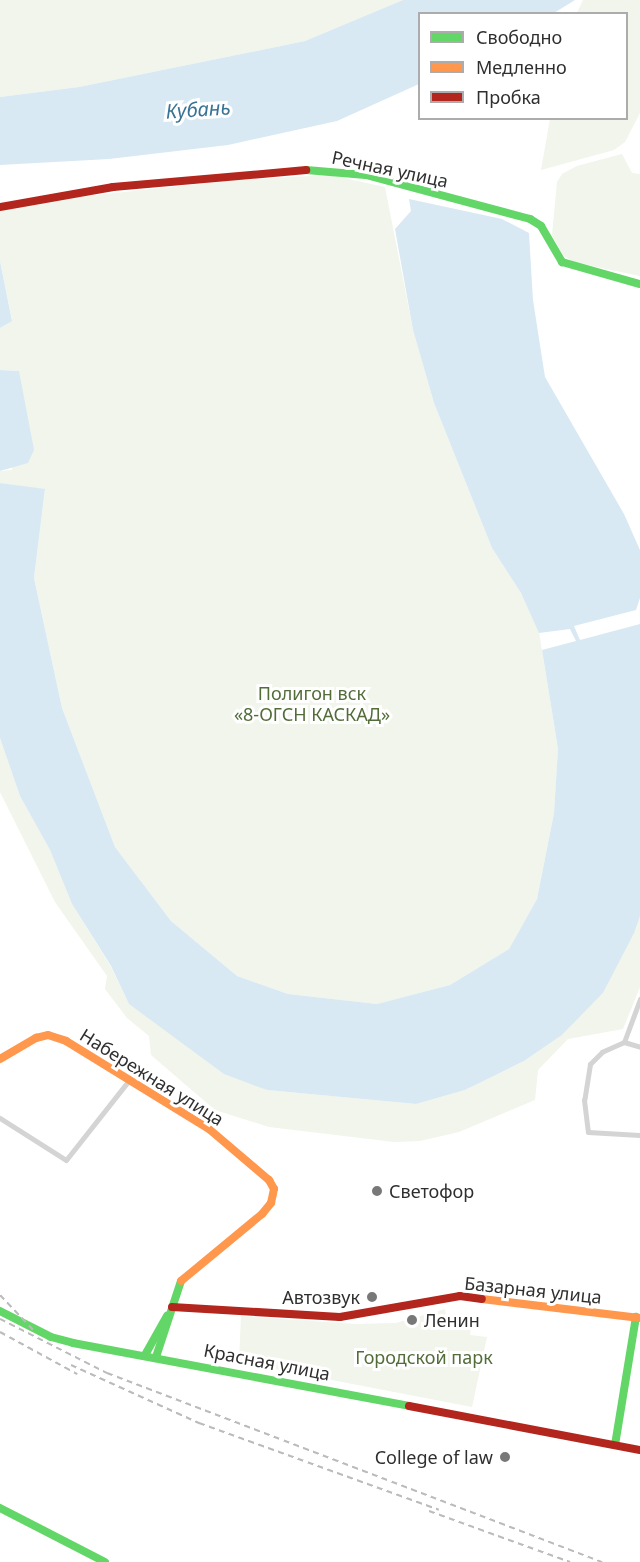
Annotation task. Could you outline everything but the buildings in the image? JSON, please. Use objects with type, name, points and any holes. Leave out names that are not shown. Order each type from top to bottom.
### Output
[{"type":"main road","name":"Речная улица","points":[[0,207],[113,187],[321,169],[366,175],[530,219],[541,226],[562,262],[640,284]]},
{"type":"main road","name":"Набережная улица","points":[[0,1059],[48,1035],[85,1050],[209,1129],[269,1180],[274,1189],[271,1203],[262,1214],[182,1281],[172,1307]]},
{"type":"main road","name":"Базарная улица","points":[[172,1307],[340,1317],[368,1316],[460,1296],[638,1317]]},
{"type":"main road","points":[[145,1355],[172,1307]]},
{"type":"main road","points":[[156,1357],[172,1307]]},
{"type":"main road","name":"Красная улица","points":[[0,1311],[51,1337],[640,1450]]},
{"type":"main road","points":[[615,1445],[638,1317]]},
{"type":"main road","points":[[0,1508],[105,1562]]},
{"type":"street","points":[[624,1042],[640,999]]},
{"type":"street","points":[[640,1047],[624,1042],[602,1052],[590,1064],[584,1100],[588,1132],[640,1135]]},
{"type":"street","points":[[0,1118],[66,1160],[130,1079]]},
{"type":"green space","points":[[0,0],[403,0],[305,41],[79,87],[0,97]]},
{"type":"green space","points":[[583,0],[640,0],[640,113],[625,142],[614,150],[541,170],[550,120],[628,120],[628,12],[577,12]]},
{"type":"green space","points":[[622,154],[632,173],[640,174],[640,276],[573,262],[563,255],[552,235],[557,182],[562,174],[577,166]]},
{"type":"green space","name":"Полигон вск «8-ОГСН КАСКАД»","points":[[330,175],[385,187],[413,330],[434,403],[492,548],[521,593],[539,632],[558,749],[554,813],[537,899],[509,949],[450,985],[377,1004],[288,994],[237,976],[171,921],[115,847],[62,708],[34,578],[45,490],[0,483],[0,471],[12,470],[19,371],[0,370],[0,328],[12,320],[0,261],[0,211],[31,202],[235,180]]},
{"type":"green space","points":[[0,738],[20,796],[50,850],[72,904],[111,967],[129,1004],[267,1090],[416,1104],[465,1090],[524,1061],[562,1035],[603,993],[640,916],[640,987],[623,1029],[568,1039],[538,1070],[535,1100],[459,1132],[420,1141],[394,1142],[269,1127],[215,1110],[151,1055],[149,1036],[127,1018],[105,989],[107,976],[55,902],[0,792]]},
{"type":"green space","name":"Городской парк","points":[[445,1309],[447,1323],[471,1326],[470,1335],[487,1337],[472,1407],[239,1362],[241,1316],[356,1324],[396,1323]]},
{"type":"water","name":"Кубань","points":[[403,0],[575,0],[556,12],[418,12],[418,84],[337,121],[228,145],[109,159],[0,165],[0,97],[79,87],[305,41]]},
{"type":"water","points":[[409,199],[502,219],[529,233],[533,300],[545,377],[624,514],[640,550],[640,598],[636,610],[574,626],[580,640],[640,624],[640,916],[634,933],[603,993],[562,1035],[524,1061],[465,1090],[416,1104],[267,1090],[224,1074],[129,1004],[111,966],[72,904],[50,850],[20,796],[0,738],[0,483],[45,489],[34,578],[62,708],[115,847],[171,921],[237,976],[288,994],[377,1004],[450,985],[509,949],[537,899],[554,813],[558,749],[542,650],[576,641],[570,629],[539,633],[521,593],[492,548],[434,403],[413,330],[395,229],[411,211]]},
{"type":"water","points":[[0,261],[12,321],[0,328]]},
{"type":"water","points":[[0,370],[19,371],[34,450],[28,463],[0,471]]},
{"type":"railway","points":[[0,1295],[36,1333]]},
{"type":"railway","points":[[0,1319],[107,1373],[602,1562]]},
{"type":"railway","points":[[0,1332],[77,1374]]},
{"type":"railway","points":[[71,1365],[199,1423],[439,1510]]},
{"type":"railway","points":[[429,1511],[570,1562]]},
{"type":"traffic: fast","points":[[306,170],[366,175],[530,219],[541,226],[562,262],[640,284]]},
{"type":"traffic: fast","points":[[156,1357],[181,1281]]},
{"type":"traffic: fast","points":[[0,1311],[51,1337],[73,1343],[409,1406]]},
{"type":"traffic: fast","points":[[145,1355],[167,1316]]},
{"type":"traffic: fast","points":[[615,1445],[636,1317]]},
{"type":"traffic: fast","points":[[0,1508],[105,1562]]},
{"type":"traffic: slow","points":[[0,1059],[36,1038],[48,1035],[66,1041],[209,1129],[269,1180],[274,1189],[271,1203],[262,1214],[181,1281]]},
{"type":"traffic: slow","points":[[482,1299],[640,1318]]},
{"type":"traffic: jam","points":[[0,207],[113,187],[306,170]]},
{"type":"traffic: jam","points":[[172,1307],[340,1317],[460,1296],[482,1299]]},
{"type":"traffic: jam","points":[[409,1406],[640,1450]]},
{"type":"place","name":"Светофор","points":[[377,1191]]},
{"type":"place","name":"Автозвук","points":[[372,1297]]},
{"type":"place","name":"Ленин","points":[[412,1320]]},
{"type":"place","name":"College of law","points":[[505,1457]]}]
